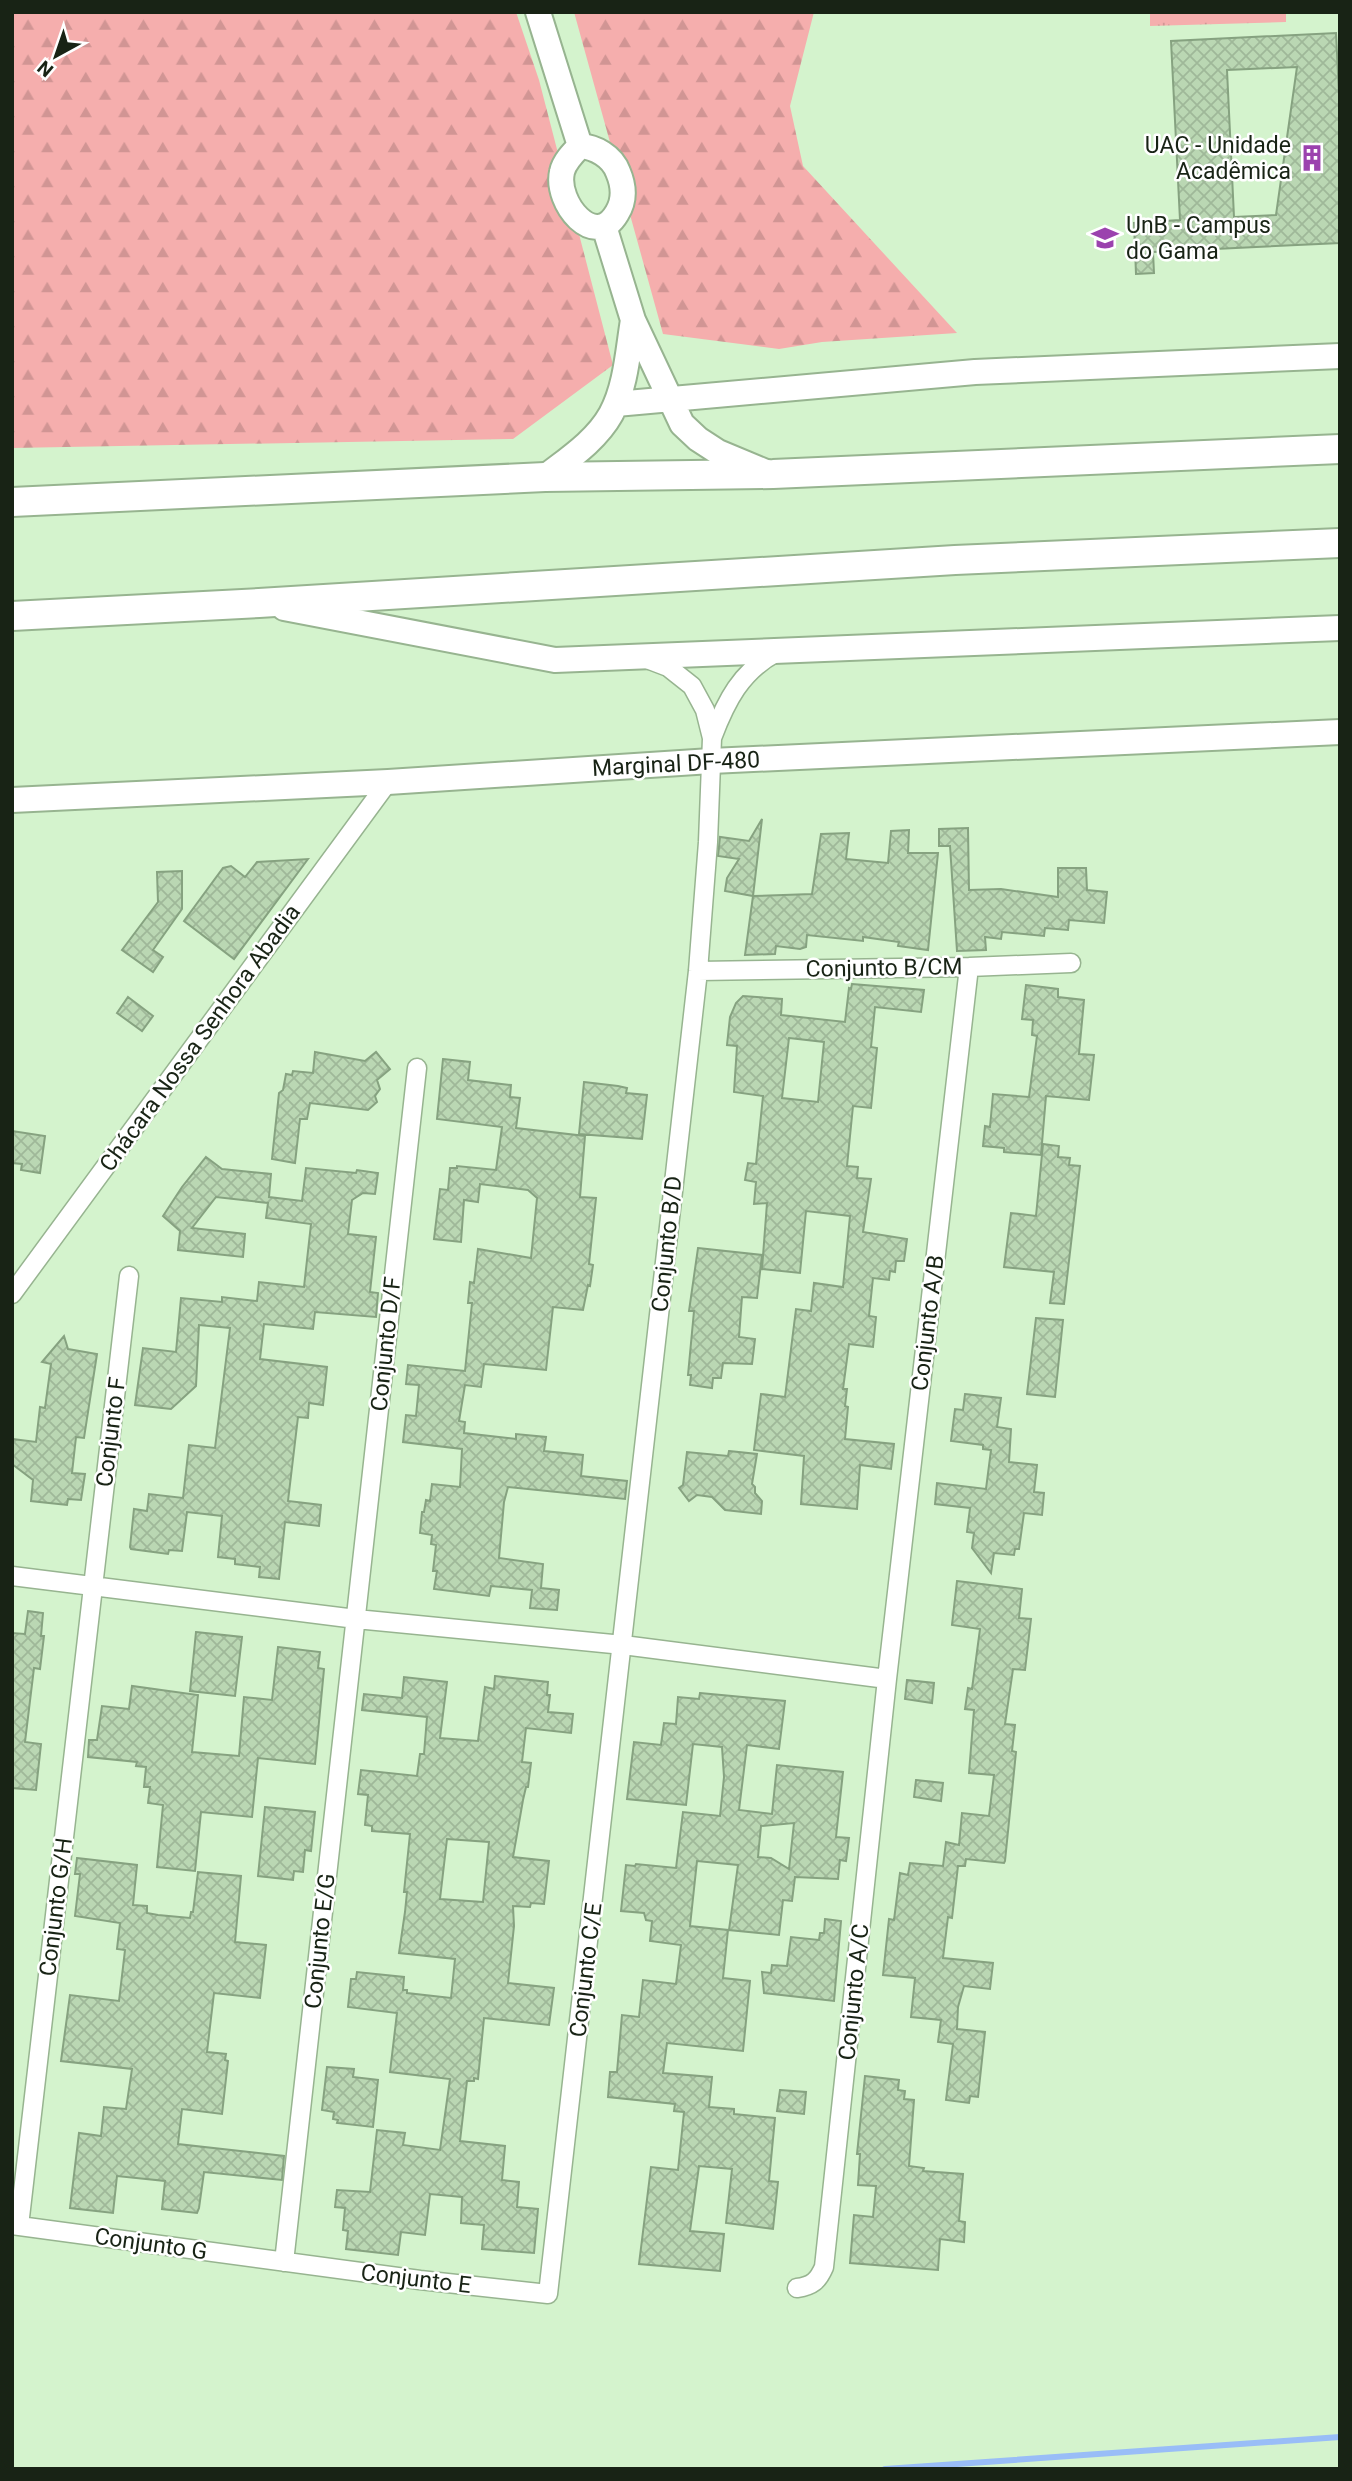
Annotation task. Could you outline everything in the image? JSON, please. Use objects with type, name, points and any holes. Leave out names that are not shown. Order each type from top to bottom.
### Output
[{"type":"main road","points":[[12,502],[545,477],[773,474],[1340,449]]},
{"type":"main road","points":[[12,616],[955,560],[1340,543]]},
{"type":"street","points":[[538,12],[580,146]]},
{"type":"street","points":[[580,146],[591,146],[604,154],[617,167],[622,183],[623,197],[620,208],[613,220],[604,226],[589,226],[580,220],[571,212],[562,189],[562,172],[569,158],[580,146]]},
{"type":"street","points":[[604,226],[633,320],[682,424],[698,439],[727,456],[773,474]]},
{"type":"street","points":[[545,477],[586,444],[602,427],[616,404],[633,320]]},
{"type":"street","points":[[616,404],[975,372],[1332,360]]},
{"type":"street","points":[[259,603],[545,659],[589,660],[782,649],[1340,628]]},
{"type":"street","points":[[1300,629],[1340,614]]},
{"type":"street","points":[[712,749],[724,706],[736,686],[754,667],[782,649]]},
{"type":"street","points":[[643,657],[668,667],[692,686],[705,710],[712,749]]},
{"type":"street","name":"Marginal DF-480","points":[[12,800],[388,782],[712,749],[1340,732]]},
{"type":"street","name":"Conjunto B/D","points":[[623,1645],[698,971],[712,749]]},
{"type":"street","name":"Chácara Nossa Senhora Abadia","points":[[12,1294],[388,782]]},
{"type":"street","name":"Conjunto B/CM","points":[[698,971],[1071,963]]},
{"type":"street","name":"Conjunto A/B","points":[[887,1679],[970,967]]},
{"type":"street","name":"Conjunto D/F","points":[[356,1619],[417,1068]]},
{"type":"street","name":"Conjunto F","points":[[93,1587],[129,1276]]},
{"type":"street","points":[[12,1576],[356,1619],[623,1645],[887,1679]]},
{"type":"street","name":"Conjunto G/H","points":[[15,2225],[93,1587]]},
{"type":"street","name":"Conjunto E/G","points":[[284,2262],[356,1619]]},
{"type":"street","name":"Conjunto C/E","points":[[548,2294],[623,1645]]},
{"type":"street","name":"Conjunto A/C","points":[[797,2288],[809,2286],[819,2279],[824,2267],[887,1679]]},
{"type":"street","name":"Conjunto G","points":[[15,2225],[284,2262]]},
{"type":"street","name":"Conjunto E","points":[[284,2262],[548,2294]]},
{"type":"green space","points":[[12,12],[516,12],[539,80],[613,365],[513,439],[12,448]]},
{"type":"green space","points":[[574,12],[814,12],[790,106],[803,166],[957,333],[822,342],[779,349],[663,334]]},
{"type":"green space","points":[[1150,12],[1286,12],[1286,22],[1150,26]]},
{"type":"building","name":"UAC - Unidade Acadêmica","points":[[1336,33],[1340,114],[1340,243],[1153,252],[1154,273],[1136,274],[1134,223],[1180,220],[1171,41]],"holes":[[[1297,67],[1276,215],[1234,217],[1227,70]]]},
{"type":"building","points":[[762,819],[753,896],[725,891],[727,878],[739,859],[718,856],[720,837],[749,841]]},
{"type":"building","points":[[968,828],[969,890],[1001,889],[1058,897],[1058,868],[1086,868],[1087,890],[1107,892],[1104,923],[1069,920],[1068,930],[1045,928],[1044,936],[1002,932],[1001,939],[985,937],[986,950],[957,951],[950,846],[939,846],[939,829]]},
{"type":"building","points":[[909,830],[908,853],[938,853],[928,950],[898,946],[899,942],[863,937],[863,941],[807,935],[806,947],[800,949],[776,946],[775,954],[745,955],[753,896],[812,894],[821,834],[849,833],[846,859],[888,863],[891,831]]},
{"type":"building","points":[[308,859],[234,959],[184,921],[223,868],[231,866],[245,877],[257,862]]},
{"type":"building","points":[[182,871],[182,909],[153,950],[163,957],[153,972],[122,950],[158,902],[157,872]]},
{"type":"building","points":[[852,984],[924,990],[921,1012],[875,1007],[871,1047],[877,1048],[871,1108],[853,1106],[847,1166],[858,1167],[857,1178],[871,1179],[863,1232],[907,1239],[904,1261],[896,1261],[895,1272],[890,1271],[889,1280],[873,1278],[869,1316],[876,1317],[873,1347],[849,1344],[843,1389],[847,1389],[845,1406],[848,1407],[845,1439],[894,1444],[891,1469],[860,1465],[857,1509],[801,1504],[804,1456],[754,1450],[761,1394],[785,1397],[796,1309],[811,1311],[814,1283],[843,1287],[850,1216],[806,1211],[800,1273],[762,1269],[767,1203],[754,1204],[756,1182],[745,1180],[748,1163],[756,1164],[763,1096],[734,1092],[737,1046],[727,1045],[730,1017],[736,1003],[743,996],[782,999],[781,1015],[845,1022],[849,988],[851,989]],"holes":[[[789,1038],[824,1042],[818,1102],[782,1098]]]},
{"type":"building","points":[[1026,985],[1058,989],[1058,997],[1084,1000],[1079,1054],[1094,1055],[1089,1100],[1046,1096],[1041,1155],[1004,1152],[1004,1148],[983,1146],[985,1126],[990,1127],[993,1094],[1029,1097],[1037,1036],[1032,1035],[1033,1020],[1022,1019]]},
{"type":"building","points":[[128,997],[153,1016],[142,1031],[117,1013]]},
{"type":"building","points":[[315,1052],[365,1061],[376,1052],[390,1069],[377,1080],[380,1089],[375,1096],[377,1102],[368,1110],[310,1103],[307,1119],[300,1119],[295,1163],[272,1159],[279,1093],[283,1090],[286,1074],[292,1075],[293,1071],[313,1073]]},
{"type":"building","points":[[443,1059],[470,1062],[468,1080],[511,1085],[510,1097],[520,1098],[516,1128],[585,1136],[580,1197],[596,1198],[589,1264],[593,1265],[583,1310],[553,1307],[546,1370],[484,1364],[481,1387],[465,1385],[459,1421],[465,1422],[464,1433],[516,1439],[516,1434],[546,1437],[544,1451],[583,1455],[581,1476],[627,1481],[625,1499],[508,1487],[499,1558],[543,1564],[541,1588],[559,1590],[557,1610],[530,1608],[532,1590],[491,1586],[489,1596],[434,1589],[437,1571],[433,1571],[436,1545],[431,1544],[432,1535],[420,1533],[422,1512],[426,1500],[430,1501],[432,1484],[460,1487],[462,1449],[403,1442],[406,1415],[416,1416],[419,1385],[406,1384],[408,1365],[465,1371],[472,1303],[468,1303],[470,1282],[474,1283],[478,1249],[531,1258],[537,1198],[528,1190],[480,1184],[478,1202],[464,1200],[461,1242],[434,1239],[440,1189],[448,1190],[450,1168],[457,1166],[496,1170],[502,1127],[437,1119]]},
{"type":"building","points":[[584,1082],[618,1086],[627,1088],[626,1093],[647,1095],[642,1139],[579,1134]]},
{"type":"building","points":[[12,1131],[45,1136],[40,1173],[21,1170],[22,1164],[12,1163]]},
{"type":"building","points":[[1043,1144],[1059,1146],[1058,1157],[1070,1158],[1069,1165],[1080,1166],[1064,1304],[1050,1303],[1054,1272],[1004,1267],[1011,1213],[1036,1216]]},
{"type":"building","points":[[206,1157],[222,1169],[271,1174],[269,1197],[302,1201],[306,1168],[378,1173],[375,1194],[363,1193],[352,1200],[348,1234],[376,1237],[370,1292],[378,1293],[376,1317],[315,1312],[313,1329],[264,1324],[260,1359],[327,1367],[323,1405],[309,1403],[308,1418],[298,1417],[288,1501],[321,1505],[319,1526],[285,1522],[279,1579],[259,1577],[260,1567],[235,1564],[235,1559],[218,1557],[222,1516],[187,1512],[182,1551],[169,1550],[168,1554],[130,1547],[134,1509],[147,1511],[149,1494],[183,1498],[189,1445],[215,1448],[230,1328],[199,1325],[196,1386],[171,1409],[135,1405],[143,1348],[176,1352],[181,1298],[222,1302],[222,1297],[257,1301],[259,1282],[304,1287],[311,1224],[266,1218],[268,1203],[216,1197],[192,1228],[245,1234],[243,1257],[178,1250],[180,1231],[163,1216]]},
{"type":"building","points":[[698,1248],[762,1255],[757,1298],[742,1297],[739,1337],[755,1339],[752,1364],[723,1363],[721,1378],[713,1378],[712,1388],[690,1385],[691,1375],[688,1375],[694,1311],[689,1311]]},
{"type":"building","points":[[1036,1318],[1063,1320],[1055,1397],[1027,1394]]},
{"type":"building","points":[[64,1336],[68,1349],[97,1354],[84,1438],[76,1437],[72,1473],[85,1474],[81,1500],[68,1499],[67,1505],[31,1501],[33,1480],[12,1464],[12,1439],[36,1442],[40,1407],[45,1408],[51,1364],[42,1362]]},
{"type":"building","points":[[965,1394],[1001,1398],[997,1427],[1011,1429],[1009,1462],[1037,1465],[1034,1492],[1044,1493],[1042,1515],[1024,1513],[1019,1549],[1015,1549],[1014,1555],[994,1553],[991,1573],[972,1548],[974,1533],[967,1532],[970,1508],[935,1504],[937,1483],[986,1489],[991,1450],[983,1449],[983,1445],[951,1441],[955,1409],[963,1410]]},
{"type":"building","points":[[729,1451],[757,1454],[752,1484],[762,1501],[761,1514],[725,1510],[712,1497],[697,1495],[689,1501],[679,1488],[683,1485],[687,1452],[728,1456]]},
{"type":"building","points":[[957,1581],[1022,1589],[1019,1618],[1031,1619],[1025,1670],[1013,1669],[1005,1724],[1015,1725],[1012,1751],[1016,1752],[1005,1861],[966,1859],[965,1866],[958,1866],[952,1918],[948,1917],[943,1958],[993,1963],[990,1989],[964,1986],[958,2007],[957,2029],[985,2032],[978,2097],[970,2096],[969,2103],[946,2100],[953,2044],[938,2042],[941,2020],[911,2017],[915,1978],[883,1975],[889,1919],[894,1920],[900,1873],[908,1875],[910,1863],[943,1866],[946,1842],[959,1845],[962,1813],[989,1816],[994,1775],[969,1773],[974,1710],[965,1709],[968,1688],[972,1689],[980,1629],[952,1625]]},
{"type":"building","points":[[28,1611],[43,1613],[41,1636],[44,1636],[40,1669],[34,1668],[25,1742],[41,1744],[36,1790],[12,1788],[12,1633],[25,1634]]},
{"type":"building","points":[[196,1632],[242,1637],[235,1696],[190,1691]]},
{"type":"building","points":[[278,1647],[320,1652],[318,1668],[324,1669],[315,1764],[258,1758],[252,1817],[201,1812],[195,1871],[157,1867],[163,1805],[148,1803],[150,1787],[144,1787],[146,1767],[136,1766],[137,1762],[88,1757],[89,1740],[97,1740],[102,1706],[129,1709],[132,1686],[198,1695],[192,1752],[239,1756],[244,1697],[272,1700]]},
{"type":"building","points":[[495,1676],[548,1682],[548,1712],[573,1714],[571,1733],[526,1728],[522,1762],[531,1763],[513,1857],[549,1861],[544,1904],[513,1906],[514,1926],[508,1983],[554,1988],[549,2025],[484,2018],[478,2079],[467,2081],[460,2141],[505,2146],[502,2180],[519,2182],[517,2207],[538,2209],[534,2253],[482,2249],[484,2225],[461,2223],[462,2197],[430,2194],[425,2235],[401,2232],[398,2255],[346,2249],[348,2231],[343,2230],[345,2208],[335,2207],[337,2190],[370,2192],[377,2130],[405,2133],[403,2145],[440,2150],[450,2079],[390,2072],[397,2013],[348,2007],[351,1979],[356,1979],[357,1972],[404,1977],[403,1990],[407,1990],[407,1993],[451,1998],[455,1959],[399,1953],[407,1892],[404,1892],[410,1834],[372,1831],[372,1826],[365,1825],[368,1795],[358,1794],[361,1770],[417,1776],[420,1754],[424,1754],[427,1717],[362,1710],[364,1694],[402,1698],[404,1677],[447,1682],[440,1738],[478,1741],[485,1687],[494,1689]],"holes":[[[447,1839],[489,1842],[483,1902],[440,1899]]]},
{"type":"building","points":[[907,1680],[934,1683],[932,1703],[905,1699]]},
{"type":"building","points":[[700,1693],[785,1701],[779,1749],[747,1745],[739,1810],[772,1814],[777,1765],[843,1772],[836,1837],[849,1838],[846,1861],[840,1860],[838,1879],[795,1877],[792,1901],[783,1900],[779,1935],[729,1930],[738,1865],[697,1861],[690,1926],[728,1930],[723,1978],[750,1981],[743,2051],[667,2043],[663,2073],[712,2077],[709,2107],[734,2109],[734,2114],[775,2118],[769,2181],[778,2182],[773,2229],[726,2223],[732,2169],[699,2166],[690,2231],[724,2234],[720,2271],[639,2264],[651,2167],[678,2170],[684,2112],[674,2111],[675,2104],[608,2097],[610,2072],[617,2072],[622,2015],[639,2017],[643,1980],[676,1984],[681,1945],[650,1941],[652,1921],[646,1920],[644,1913],[621,1911],[626,1865],[676,1868],[683,1812],[720,1816],[724,1777],[722,1747],[693,1744],[686,1805],[627,1799],[634,1742],[661,1745],[664,1723],[676,1724],[678,1697],[699,1699]],"holes":[[[794,1823],[789,1869],[771,1858],[758,1857],[761,1826]]]},
{"type":"building","points":[[916,1780],[943,1783],[941,1801],[914,1797]]},
{"type":"building","points":[[265,1807],[315,1812],[311,1851],[305,1850],[303,1872],[294,1871],[293,1880],[258,1876]]},
{"type":"building","points":[[77,1858],[137,1865],[133,1905],[147,1906],[147,1913],[158,1915],[190,1918],[198,1872],[241,1876],[235,1942],[266,1945],[260,1998],[214,1993],[207,2052],[226,2054],[225,2060],[228,2061],[222,2114],[182,2109],[178,2144],[284,2156],[282,2180],[204,2172],[197,2213],[162,2209],[165,2181],[117,2176],[113,2213],[70,2208],[79,2133],[101,2136],[104,2107],[126,2109],[132,2069],[61,2061],[70,1995],[119,2001],[125,1950],[117,1949],[120,1923],[75,1916],[80,1874],[75,1874]]},
{"type":"building","points":[[825,1919],[841,1921],[834,2001],[764,1993],[762,1972],[771,1973],[772,1965],[787,1966],[791,1937],[819,1940],[820,1933],[824,1933]]},
{"type":"building","points":[[327,2067],[354,2069],[353,2077],[378,2080],[373,2127],[337,2123],[338,2120],[333,2119],[334,2112],[322,2110]]},
{"type":"building","points":[[865,2076],[899,2080],[898,2090],[905,2091],[904,2099],[914,2100],[909,2166],[924,2168],[923,2171],[963,2174],[959,2221],[965,2222],[964,2242],[940,2239],[938,2270],[850,2263],[854,2215],[873,2217],[876,2186],[858,2185],[860,2154],[857,2154]]},
{"type":"building","points":[[780,2090],[806,2092],[804,2114],[777,2111]]},
{"type":"waterway","points":[[885,2469],[1340,2437]]},
{"type":"place","name":"UAC - Unidade Acadêmica","points":[[1312,158]]},
{"type":"place","name":"UnB - Campus do Gama","points":[[1105,238]]}]
